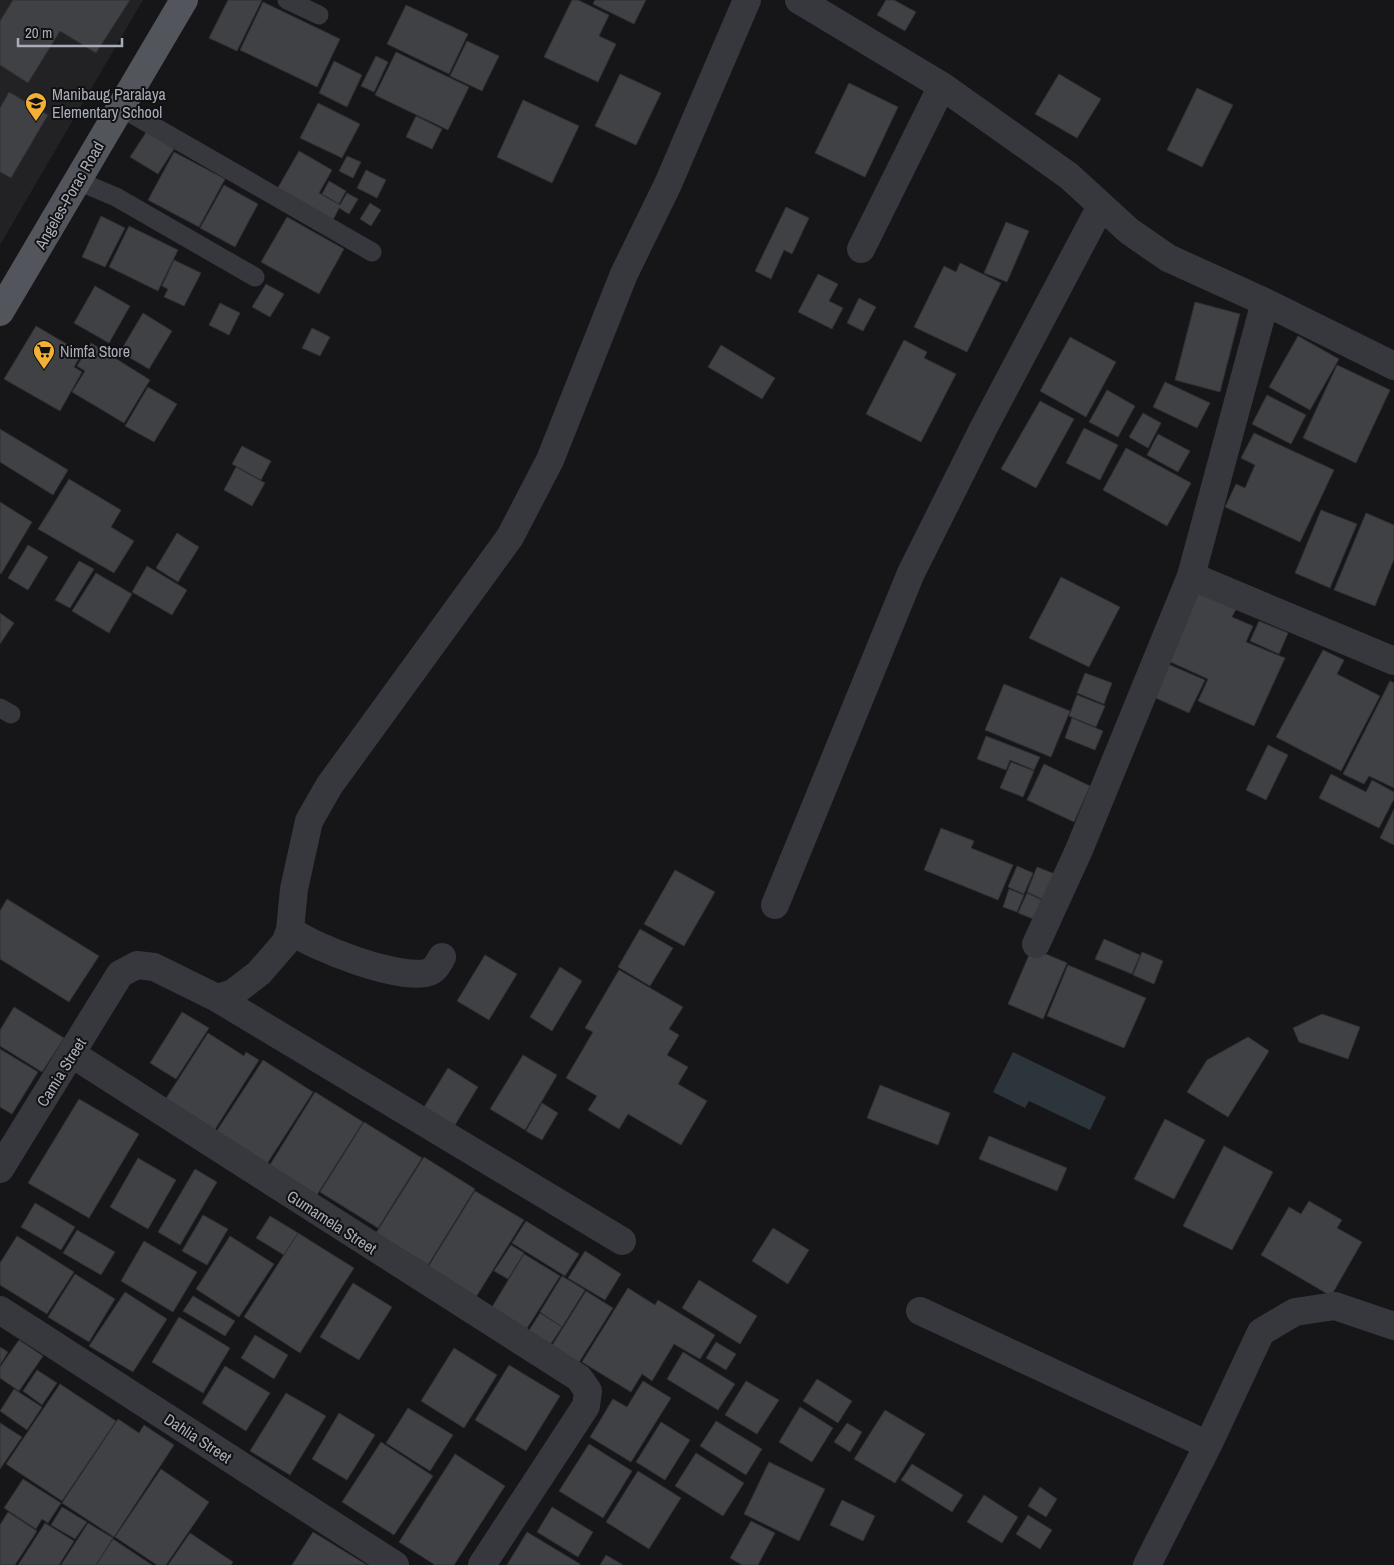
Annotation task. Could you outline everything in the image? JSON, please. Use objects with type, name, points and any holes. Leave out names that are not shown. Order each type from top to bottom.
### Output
[{"type":"main road","name":"Angeles-Porac Road","points":[[1,309],[184,0]]},
{"type":"street","points":[[217,998],[233,993],[259,973],[285,943],[290,930],[294,889],[309,821],[329,786],[510,537],[550,460],[624,274],[668,184],[747,0]]},
{"type":"street","points":[[799,0],[942,86],[1068,176],[1129,231],[1168,258],[1265,302],[1394,366]]},
{"type":"street","points":[[861,249],[942,86]]},
{"type":"street","points":[[775,905],[911,573],[983,429],[1101,206]]},
{"type":"street","points":[[1036,944],[1078,850],[1191,576],[1265,302]]},
{"type":"street","points":[[1191,576],[1394,661]]},
{"type":"street","points":[[290,930],[303,939],[317,945],[397,971],[427,973],[435,969],[442,957]]},
{"type":"street","name":"Camia Street","points":[[0,1170],[120,974],[136,965],[154,967],[217,998]]},
{"type":"street","points":[[217,998],[622,1241]]},
{"type":"street","name":"Gumamela Street","points":[[72,1054],[327,1219],[579,1378],[588,1391],[586,1406],[482,1565]]},
{"type":"street","points":[[1147,1565],[1208,1445],[1261,1332],[1295,1312],[1336,1306],[1394,1326]]},
{"type":"street","name":"Dahlia Street","points":[[0,1310],[396,1565]]},
{"type":"street","points":[[920,1310],[1208,1445]]},
{"type":"lane","points":[[287,0],[319,15]]},
{"type":"lane","points":[[120,107],[372,252]]},
{"type":"lane","points":[[78,181],[116,197],[255,277]]},
{"type":"shaded area","name":"Manibaug Paralaya Elementary School","points":[[0,0],[143,0],[0,245]]},
{"type":"shaded area","points":[[1013,1052],[1106,1097],[1090,1130],[1029,1101],[1025,1108],[993,1092]]},
{"type":"building","points":[[13,0],[130,0],[96,53],[60,31],[28,83],[0,65],[0,21]]},
{"type":"building","points":[[228,0],[262,0],[237,51],[209,38]]},
{"type":"building","points":[[572,0],[578,0],[609,15],[599,36],[616,44],[598,82],[544,57]]},
{"type":"building","points":[[595,0],[646,0],[634,24],[593,4]]},
{"type":"building","points":[[886,0],[894,0],[916,12],[905,31],[877,15]]},
{"type":"building","points":[[263,2],[340,39],[317,87],[240,50]]},
{"type":"building","points":[[406,5],[468,34],[449,74],[387,44]]},
{"type":"building","points":[[467,41],[499,56],[482,91],[450,76]]},
{"type":"building","points":[[396,52],[469,87],[448,130],[375,95]]},
{"type":"building","points":[[376,56],[388,62],[374,92],[361,86]]},
{"type":"building","points":[[334,61],[362,75],[347,107],[319,93]]},
{"type":"building","points":[[620,74],[661,93],[636,145],[595,126]]},
{"type":"building","points":[[1059,74],[1101,99],[1077,138],[1035,114]]},
{"type":"building","points":[[849,83],[898,107],[865,177],[815,153]]},
{"type":"building","points":[[1197,88],[1233,105],[1202,167],[1167,150]]},
{"type":"building","points":[[9,92],[48,115],[11,178],[0,172],[0,108]]},
{"type":"building","points":[[523,100],[579,126],[552,183],[497,157]]},
{"type":"building","points":[[318,103],[360,124],[342,158],[300,138]]},
{"type":"building","points":[[416,116],[442,129],[432,149],[406,137]]},
{"type":"building","points":[[147,131],[174,149],[158,174],[130,157]]},
{"type":"building","points":[[299,151],[332,170],[319,193],[340,205],[347,193],[358,199],[349,214],[339,208],[332,222],[276,191]]},
{"type":"building","points":[[174,152],[225,179],[199,227],[148,200]]},
{"type":"building","points":[[347,156],[361,162],[353,178],[339,171]]},
{"type":"building","points":[[366,170],[386,180],[377,198],[357,188]]},
{"type":"building","points":[[329,181],[346,191],[339,204],[322,194]]},
{"type":"building","points":[[224,185],[258,204],[235,247],[200,228]]},
{"type":"building","points":[[370,203],[381,210],[371,226],[360,219]]},
{"type":"building","points":[[786,207],[809,218],[792,254],[784,250],[771,279],[755,271]]},
{"type":"building","points":[[101,216],[125,228],[105,267],[82,257]]},
{"type":"building","points":[[287,217],[344,249],[319,294],[261,262]]},
{"type":"building","points":[[1006,222],[1029,231],[1007,282],[984,273]]},
{"type":"building","points":[[129,226],[178,250],[158,291],[109,267]]},
{"type":"building","points":[[174,260],[201,273],[184,306],[164,297],[168,289],[162,286]]},
{"type":"building","points":[[960,263],[1001,283],[967,352],[914,327],[944,266],[956,272]]},
{"type":"building","points":[[818,274],[838,284],[829,301],[843,308],[832,329],[798,312]]},
{"type":"building","points":[[266,284],[284,294],[270,317],[252,307]]},
{"type":"building","points":[[95,286],[130,306],[109,343],[74,323]]},
{"type":"building","points":[[859,298],[876,307],[863,331],[847,323]]},
{"type":"building","points":[[1195,302],[1240,314],[1220,392],[1175,380]]},
{"type":"building","points":[[220,303],[240,313],[229,335],[209,325]]},
{"type":"building","points":[[143,313],[172,331],[149,369],[120,352]]},
{"type":"building","name":"Nimfa Store","points":[[36,326],[82,353],[74,367],[82,372],[60,411],[4,379]]},
{"type":"building","points":[[312,328],[330,337],[320,356],[302,348]]},
{"type":"building","points":[[1298,336],[1339,359],[1310,410],[1269,387]]},
{"type":"building","points":[[1070,337],[1116,362],[1086,417],[1040,391]]},
{"type":"building","points":[[904,340],[927,352],[924,358],[956,374],[921,442],[866,414]]},
{"type":"building","points":[[91,343],[150,380],[124,423],[72,392],[85,371],[77,366]]},
{"type":"building","points":[[721,345],[775,378],[762,399],[708,367]]},
{"type":"building","points":[[1337,365],[1390,390],[1356,463],[1303,438]]},
{"type":"building","points":[[1165,382],[1210,403],[1197,428],[1153,407]]},
{"type":"building","points":[[148,387],[177,404],[154,442],[125,426]]},
{"type":"building","points":[[1107,390],[1135,406],[1118,437],[1089,422]]},
{"type":"building","points":[[1267,395],[1306,415],[1291,444],[1252,424]]},
{"type":"building","points":[[1040,401],[1074,419],[1036,488],[1001,469]]},
{"type":"building","points":[[1143,413],[1161,423],[1148,448],[1129,437]]},
{"type":"building","points":[[1084,428],[1118,445],[1100,480],[1066,463]]},
{"type":"building","points":[[0,429],[68,470],[53,495],[0,462]]},
{"type":"building","points":[[1254,433],[1334,470],[1300,542],[1225,507],[1236,484],[1245,488],[1255,465],[1241,458]]},
{"type":"building","points":[[1158,434],[1190,451],[1178,472],[1147,455]]},
{"type":"building","points":[[242,446],[271,461],[261,480],[232,464]]},
{"type":"building","points":[[1126,448],[1191,483],[1167,526],[1103,490]]},
{"type":"building","points":[[236,467],[265,483],[252,506],[224,490]]},
{"type":"building","points":[[69,479],[121,510],[111,527],[134,541],[114,573],[38,529]]},
{"type":"building","points":[[0,502],[32,522],[1,574],[0,573]]},
{"type":"building","points":[[1321,510],[1357,524],[1330,588],[1295,573]]},
{"type":"building","points":[[1366,513],[1394,525],[1394,559],[1375,606],[1334,590]]},
{"type":"building","points":[[177,533],[199,547],[178,582],[156,568]]},
{"type":"building","points":[[28,545],[48,557],[28,590],[8,578]]},
{"type":"building","points":[[79,561],[94,569],[70,608],[55,600]]},
{"type":"building","points":[[147,566],[187,590],[172,615],[132,592]]},
{"type":"building","points":[[96,573],[132,594],[109,633],[72,611]]},
{"type":"building","points":[[1061,577],[1120,607],[1089,667],[1029,638]]},
{"type":"building","points":[[1195,590],[1236,609],[1232,617],[1253,626],[1246,642],[1285,658],[1254,726],[1198,701],[1208,679],[1164,659]]},
{"type":"building","points":[[0,613],[14,623],[0,644]]},
{"type":"building","points":[[1259,621],[1288,633],[1279,654],[1250,641]]},
{"type":"building","points":[[1323,650],[1344,660],[1337,674],[1380,696],[1341,771],[1276,737]]},
{"type":"building","points":[[1163,662],[1205,680],[1189,713],[1149,695]]},
{"type":"building","points":[[1085,673],[1112,683],[1104,704],[1077,693]]},
{"type":"building","points":[[1390,681],[1394,683],[1394,788],[1369,776],[1364,784],[1343,774]]},
{"type":"building","points":[[1004,684],[1070,711],[1051,757],[985,730]]},
{"type":"building","points":[[1077,695],[1105,706],[1096,727],[1069,716]]},
{"type":"building","points":[[1072,718],[1103,731],[1095,750],[1065,738]]},
{"type":"building","points":[[986,736],[1040,757],[1034,770],[1010,760],[1006,770],[977,759]]},
{"type":"building","points":[[1268,745],[1288,755],[1266,800],[1246,790]]},
{"type":"building","points":[[1011,762],[1034,771],[1023,797],[1000,788]]},
{"type":"building","points":[[1044,764],[1090,786],[1074,822],[1027,800]]},
{"type":"building","points":[[1331,774],[1366,792],[1372,780],[1394,792],[1394,799],[1379,828],[1319,798]]},
{"type":"building","points":[[1394,809],[1394,845],[1380,838]]},
{"type":"building","points":[[941,828],[974,841],[971,848],[1013,865],[998,900],[924,870]]},
{"type":"building","points":[[1017,866],[1033,873],[1024,894],[1008,887]]},
{"type":"building","points":[[1037,867],[1055,874],[1044,900],[1027,892]]},
{"type":"building","points":[[675,870],[715,892],[684,946],[644,924]]},
{"type":"building","points":[[1009,889],[1024,895],[1017,912],[1003,907]]},
{"type":"building","points":[[1027,893],[1044,901],[1036,920],[1018,913]]},
{"type":"building","points":[[7,899],[99,956],[69,1002],[0,959],[0,911]]},
{"type":"building","points":[[640,929],[673,948],[650,986],[618,967]]},
{"type":"building","points":[[1104,939],[1140,955],[1132,974],[1095,959]]},
{"type":"building","points":[[1032,948],[1067,963],[1043,1019],[1008,1004]]},
{"type":"building","points":[[1142,952],[1163,961],[1154,984],[1133,975]]},
{"type":"building","points":[[485,955],[517,974],[489,1020],[457,1001]]},
{"type":"building","points":[[1068,965],[1146,998],[1124,1048],[1047,1016]]},
{"type":"building","points":[[560,967],[582,981],[552,1031],[530,1017]]},
{"type":"building","points":[[619,970],[683,1007],[669,1029],[679,1035],[667,1055],[688,1067],[678,1084],[707,1101],[681,1145],[628,1114],[619,1129],[588,1110],[597,1096],[566,1078],[593,1032],[585,1028]]},
{"type":"building","points":[[14,1007],[64,1038],[42,1072],[0,1046],[0,1030]]},
{"type":"building","points":[[182,1012],[209,1028],[176,1079],[150,1063]]},
{"type":"building","points":[[1322,1014],[1360,1027],[1348,1059],[1299,1042],[1293,1028]]},
{"type":"building","points":[[208,1033],[244,1056],[246,1052],[259,1060],[212,1134],[163,1103]]},
{"type":"building","points":[[1248,1037],[1269,1051],[1228,1117],[1187,1092],[1207,1060]]},
{"type":"building","points":[[0,1049],[38,1072],[12,1114],[0,1107]]},
{"type":"building","points":[[523,1055],[557,1075],[525,1130],[490,1109]]},
{"type":"building","points":[[263,1060],[313,1092],[263,1170],[212,1138]]},
{"type":"building","points":[[448,1068],[478,1087],[452,1130],[421,1112]]},
{"type":"building","points":[[880,1085],[950,1113],[938,1145],[867,1118]]},
{"type":"building","points":[[315,1092],[363,1122],[315,1198],[268,1168]]},
{"type":"building","points":[[79,1099],[139,1134],[89,1218],[28,1183]]},
{"type":"building","points":[[542,1103],[558,1113],[542,1140],[526,1131]]},
{"type":"building","points":[[1165,1119],[1205,1140],[1174,1199],[1134,1179]]},
{"type":"building","points":[[364,1122],[422,1158],[378,1228],[320,1192]]},
{"type":"building","points":[[989,1136],[1067,1168],[1057,1191],[979,1159]]},
{"type":"building","points":[[1224,1146],[1273,1172],[1232,1250],[1183,1226]]},
{"type":"building","points":[[424,1157],[475,1189],[428,1265],[376,1233]]},
{"type":"building","points":[[138,1158],[176,1180],[148,1229],[110,1207]]},
{"type":"building","points":[[195,1169],[217,1182],[180,1245],[158,1232]]},
{"type":"building","points":[[475,1191],[524,1220],[476,1297],[428,1267]]},
{"type":"building","points":[[1309,1201],[1342,1220],[1337,1228],[1362,1242],[1331,1296],[1261,1255],[1289,1207],[1301,1214]]},
{"type":"building","points":[[35,1203],[75,1227],[61,1250],[21,1227]]},
{"type":"building","points":[[203,1215],[228,1229],[207,1265],[182,1251]]},
{"type":"building","points":[[270,1216],[298,1233],[284,1255],[256,1238]]},
{"type":"building","points":[[526,1221],[579,1254],[565,1276],[512,1243]]},
{"type":"building","points":[[773,1228],[809,1250],[788,1284],[752,1261]]},
{"type":"building","points":[[77,1230],[115,1252],[101,1275],[63,1253]]},
{"type":"building","points":[[298,1233],[354,1268],[300,1353],[244,1317]]},
{"type":"building","points":[[17,1236],[74,1272],[47,1314],[0,1285],[0,1263]]},
{"type":"building","points":[[230,1236],[274,1264],[239,1317],[196,1289]]},
{"type":"building","points":[[144,1241],[197,1272],[173,1312],[121,1281]]},
{"type":"building","points":[[511,1245],[524,1253],[508,1279],[494,1271]]},
{"type":"building","points":[[585,1251],[621,1274],[605,1300],[568,1278]]},
{"type":"building","points":[[524,1254],[560,1276],[524,1333],[489,1312]]},
{"type":"building","points":[[75,1274],[115,1299],[89,1342],[48,1317]]},
{"type":"building","points":[[562,1276],[585,1290],[562,1327],[540,1312]]},
{"type":"building","points":[[699,1280],[757,1316],[740,1344],[682,1308]]},
{"type":"building","points":[[353,1283],[392,1307],[359,1360],[320,1337]]},
{"type":"building","points":[[628,1288],[655,1305],[658,1300],[715,1335],[700,1359],[674,1344],[652,1381],[642,1374],[631,1392],[582,1362]]},
{"type":"building","points":[[586,1291],[613,1308],[578,1364],[551,1347]]},
{"type":"building","points":[[125,1292],[167,1319],[133,1372],[89,1346]]},
{"type":"building","points":[[193,1296],[235,1321],[225,1336],[183,1311]]},
{"type":"building","points":[[540,1313],[562,1327],[548,1348],[526,1335]]},
{"type":"building","points":[[179,1317],[230,1348],[203,1393],[152,1362]]},
{"type":"building","points":[[255,1335],[288,1355],[274,1379],[241,1358]]},
{"type":"building","points":[[19,1340],[43,1356],[19,1391],[0,1378],[0,1367]]},
{"type":"building","points":[[716,1342],[736,1354],[726,1370],[706,1358]]},
{"type":"building","points":[[0,1347],[8,1352],[0,1365]]},
{"type":"building","points":[[454,1348],[497,1375],[464,1428],[421,1401]]},
{"type":"building","points":[[683,1352],[735,1384],[718,1410],[667,1379]]},
{"type":"building","points":[[509,1365],[560,1396],[526,1451],[475,1420]]},
{"type":"building","points":[[225,1366],[270,1393],[246,1431],[202,1403]]},
{"type":"building","points":[[37,1370],[57,1383],[42,1405],[23,1391]]},
{"type":"building","points":[[817,1379],[852,1401],[838,1423],[803,1401]]},
{"type":"building","points":[[643,1381],[671,1398],[631,1462],[590,1437],[613,1399],[627,1407]]},
{"type":"building","points":[[746,1381],[779,1400],[757,1434],[725,1415]]},
{"type":"building","points":[[60,1384],[116,1421],[62,1501],[6,1464]]},
{"type":"building","points":[[14,1389],[42,1407],[27,1430],[0,1411]]},
{"type":"building","points":[[286,1393],[326,1416],[290,1475],[250,1451]]},
{"type":"building","points":[[800,1407],[833,1428],[812,1462],[779,1442]]},
{"type":"building","points":[[408,1408],[453,1435],[430,1471],[386,1443]]},
{"type":"building","points":[[885,1410],[925,1434],[895,1483],[854,1459]]},
{"type":"building","points":[[339,1413],[375,1435],[347,1480],[312,1459]]},
{"type":"building","points":[[118,1419],[139,1433],[144,1425],[174,1445],[114,1537],[62,1503]]},
{"type":"building","points":[[716,1421],[762,1449],[746,1475],[700,1446]]},
{"type":"building","points":[[661,1422],[690,1440],[665,1480],[636,1462]]},
{"type":"building","points":[[0,1423],[22,1437],[0,1469]]},
{"type":"building","points":[[847,1423],[862,1432],[850,1452],[834,1442]]},
{"type":"building","points":[[381,1442],[433,1476],[394,1535],[342,1502]]},
{"type":"building","points":[[589,1444],[632,1471],[603,1518],[559,1491]]},
{"type":"building","points":[[696,1453],[744,1483],[723,1516],[675,1486]]},
{"type":"building","points":[[455,1454],[505,1486],[454,1565],[435,1565],[399,1542]]},
{"type":"building","points":[[769,1462],[825,1489],[799,1541],[744,1514]]},
{"type":"building","points":[[912,1464],[963,1495],[952,1512],[901,1480]]},
{"type":"building","points":[[161,1469],[209,1502],[166,1565],[157,1565],[115,1537]]},
{"type":"building","points":[[638,1471],[681,1498],[649,1549],[606,1522]]},
{"type":"building","points":[[23,1479],[61,1503],[48,1523],[42,1519],[36,1529],[4,1508]]},
{"type":"building","points":[[1040,1487],[1057,1499],[1046,1517],[1028,1506]]},
{"type":"building","points":[[984,1495],[1018,1517],[1002,1543],[967,1522]]},
{"type":"building","points":[[842,1500],[875,1516],[863,1541],[830,1525]]},
{"type":"building","points":[[62,1507],[87,1522],[75,1539],[51,1525]]},
{"type":"building","points":[[552,1507],[593,1532],[578,1557],[537,1532]]},
{"type":"building","points":[[8,1512],[37,1531],[15,1565],[0,1565],[0,1525]]},
{"type":"building","points":[[1028,1515],[1052,1530],[1040,1549],[1016,1534]]},
{"type":"building","points":[[751,1521],[775,1533],[758,1565],[742,1565],[730,1558]]},
{"type":"building","points":[[45,1523],[74,1541],[59,1565],[18,1565]]},
{"type":"building","points":[[88,1523],[113,1538],[96,1565],[61,1565]]},
{"type":"building","points":[[313,1532],[367,1565],[292,1565]]},
{"type":"building","points":[[527,1532],[580,1564],[580,1565],[507,1565]]},
{"type":"building","points":[[190,1533],[233,1562],[231,1565],[168,1565]]},
{"type":"building","points":[[113,1539],[152,1565],[96,1565]]},
{"type":"building","points":[[606,1555],[623,1565],[600,1565]]},
{"type":"place","name":"Manibaug Paralaya Elementary School","points":[[36,122]]},
{"type":"place","name":"Nimfa Store","points":[[44,370]]}]
